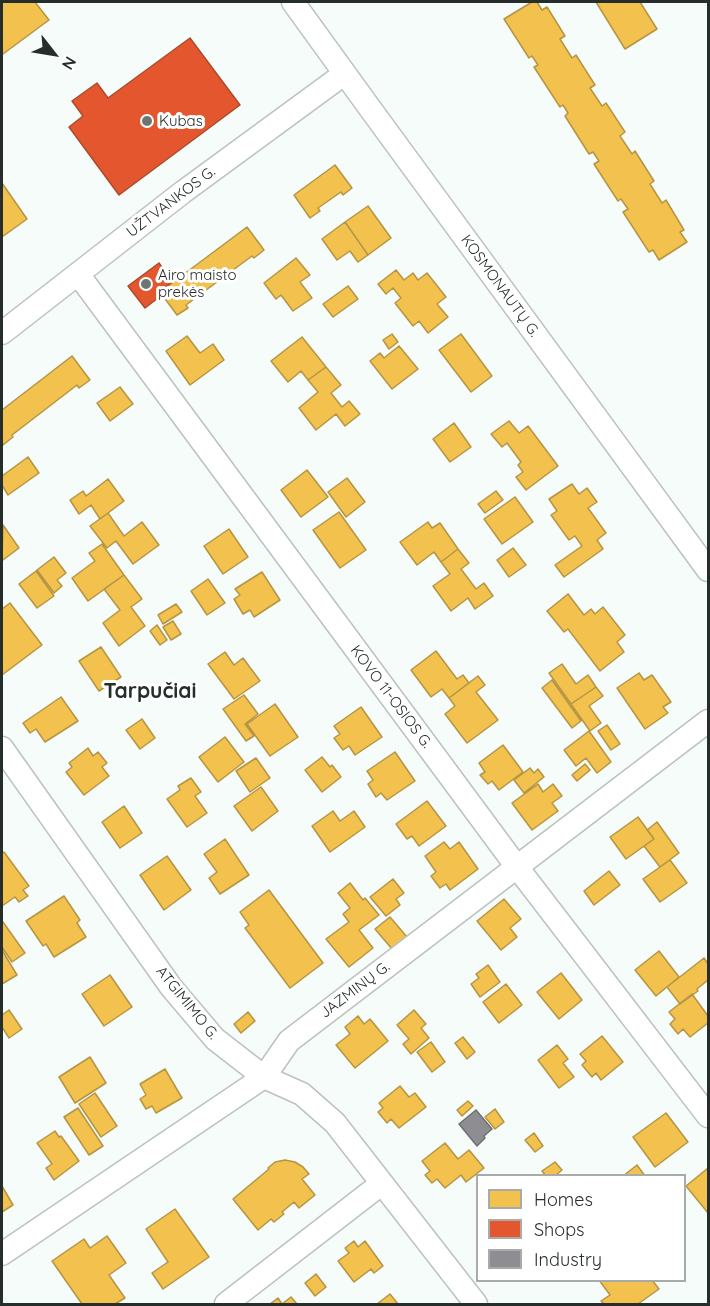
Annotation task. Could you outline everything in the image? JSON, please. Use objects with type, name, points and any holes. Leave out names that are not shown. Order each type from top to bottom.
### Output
[{"type":"street","name":"KOSMONAUTŲ G.","points":[[293,2],[708,570]]},
{"type":"street","name":"UŽTVANKOS G.","points":[[2,333],[192,185],[344,74]]},
{"type":"street","name":"KOVO 11-OSIOS G.","points":[[78,274],[517,867],[708,1116]]},
{"type":"street","name":"JAZMINŲ G.","points":[[2,1254],[264,1077],[289,1041],[708,721]]},
{"type":"street","name":"ATGIMIMO G.","points":[[2,748],[171,987],[215,1039],[264,1077],[302,1094],[335,1123],[476,1305]]},
{"type":"street","points":[[226,1305],[381,1184]]},
{"type":"building: Homes","points":[[2,2],[35,2],[49,20],[3,54],[2,53]]},
{"type":"building: Homes","points":[[532,2],[537,2],[542,10],[547,7],[565,36],[560,39],[572,58],[576,55],[595,85],[590,88],[602,106],[606,103],[625,132],[620,136],[632,154],[635,151],[654,181],[650,184],[662,203],[666,200],[684,230],[680,232],[687,242],[659,260],[653,250],[649,252],[623,212],[628,209],[621,199],[618,201],[594,164],[599,161],[593,152],[589,154],[565,116],[568,113],[563,105],[560,107],[534,67],[538,65],[532,56],[529,58],[504,19]]},
{"type":"building: Homes","points":[[596,2],[640,2],[657,29],[625,49]]},
{"type":"building: Homes","points":[[335,165],[352,188],[343,195],[341,192],[318,208],[320,211],[310,218],[294,195]]},
{"type":"building: Homes","points":[[2,183],[27,219],[2,237]]},
{"type":"building: Homes","points":[[368,206],[391,238],[368,255],[345,222]]},
{"type":"building: Homes","points":[[345,222],[368,255],[358,262],[350,251],[337,260],[322,239]]},
{"type":"building: Homes","points":[[247,227],[264,250],[254,258],[252,256],[186,305],[188,308],[177,315],[160,292]]},
{"type":"building: Homes","points":[[296,258],[310,275],[300,282],[312,298],[293,311],[281,295],[276,299],[264,283]]},
{"type":"building: Homes","points":[[396,270],[404,280],[413,273],[418,280],[427,273],[446,297],[437,304],[448,317],[428,333],[419,321],[413,326],[395,303],[401,298],[393,288],[386,294],[378,284]]},
{"type":"building: Homes","points":[[348,286],[358,299],[333,317],[323,304]]},
{"type":"building: Homes","points":[[392,334],[398,342],[389,349],[383,340]]},
{"type":"building: Homes","points":[[461,334],[492,376],[471,392],[439,350]]},
{"type":"building: Homes","points":[[187,336],[200,353],[213,344],[224,360],[190,385],[166,351]]},
{"type":"building: Homes","points":[[302,337],[326,367],[308,380],[301,371],[288,382],[271,361]]},
{"type":"building: Homes","points":[[399,346],[418,369],[392,389],[370,361],[380,353],[384,358]]},
{"type":"building: Homes","points":[[72,356],[90,380],[79,388],[77,385],[12,435],[13,437],[3,445],[2,410]]},
{"type":"building: Homes","points":[[326,367],[341,385],[331,393],[342,407],[349,401],[360,414],[345,426],[336,414],[316,430],[299,408],[318,392],[308,380]]},
{"type":"building: Homes","points":[[120,387],[133,404],[110,421],[97,403]]},
{"type":"building: Homes","points":[[509,421],[519,433],[528,426],[558,466],[526,490],[516,477],[523,472],[518,465],[521,462],[507,443],[502,447],[491,434]]},
{"type":"building: Homes","points":[[454,423],[471,447],[450,462],[433,439]]},
{"type":"building: Homes","points":[[28,457],[39,473],[8,495],[2,485],[2,476]]},
{"type":"building: Homes","points":[[307,470],[328,497],[301,517],[281,490]]},
{"type":"building: Homes","points":[[347,478],[365,502],[346,517],[328,492]]},
{"type":"building: Homes","points":[[108,479],[124,501],[100,519],[91,505],[79,514],[70,500],[83,491],[86,496]]},
{"type":"building: Homes","points":[[572,484],[579,494],[587,488],[597,502],[588,508],[606,533],[597,540],[603,549],[564,577],[555,565],[582,546],[575,536],[569,540],[551,515],[557,511],[549,499]]},
{"type":"building: Homes","points":[[496,491],[503,500],[485,513],[478,504]]},
{"type":"building: Homes","points":[[515,497],[533,522],[502,544],[484,519]]},
{"type":"building: Homes","points":[[339,512],[366,550],[340,568],[313,530]]},
{"type":"building: Homes","points":[[108,513],[124,536],[142,522],[159,545],[133,564],[116,541],[107,548],[90,526]]},
{"type":"building: Homes","points":[[428,522],[432,528],[440,523],[458,549],[441,562],[434,552],[417,565],[400,542]]},
{"type":"building: Homes","points":[[3,525],[19,548],[3,560],[2,558]]},
{"type":"building: Homes","points":[[229,529],[248,557],[223,574],[204,546]]},
{"type":"building: Homes","points":[[102,544],[124,575],[88,601],[72,578],[95,561],[89,553]]},
{"type":"building: Homes","points":[[513,548],[526,565],[509,577],[497,560]]},
{"type":"building: Homes","points":[[458,549],[469,563],[461,569],[476,589],[484,583],[493,596],[475,609],[468,598],[451,611],[433,586],[450,574],[441,562]]},
{"type":"building: Homes","points":[[54,557],[66,573],[57,580],[62,586],[54,593],[37,570]]},
{"type":"building: Homes","points":[[36,571],[54,596],[37,608],[19,584]]},
{"type":"building: Homes","points":[[262,572],[280,600],[254,617],[250,610],[243,614],[234,599],[240,595],[235,589]]},
{"type":"building: Homes","points":[[124,575],[142,599],[131,607],[145,626],[119,646],[103,623],[120,610],[104,589]]},
{"type":"building: Homes","points":[[208,579],[225,603],[207,615],[191,591]]},
{"type":"building: Homes","points":[[568,594],[584,615],[591,609],[595,614],[603,607],[625,635],[617,642],[624,652],[600,671],[568,629],[564,632],[547,611]]},
{"type":"building: Homes","points":[[10,603],[42,645],[2,675],[2,609]]},
{"type":"building: Homes","points":[[176,604],[182,612],[163,624],[158,615]]},
{"type":"building: Homes","points":[[173,621],[181,634],[171,640],[163,627]]},
{"type":"building: Homes","points":[[157,625],[167,640],[160,645],[150,631]]},
{"type":"building: Homes","points":[[101,647],[121,677],[99,691],[79,661]]},
{"type":"building: Homes","points":[[436,651],[457,679],[463,675],[469,683],[449,698],[442,689],[431,697],[411,670]]},
{"type":"building: Homes","points":[[225,652],[234,665],[243,658],[260,681],[234,699],[208,664]]},
{"type":"building: Homes","points":[[562,664],[576,684],[588,675],[596,687],[571,704],[549,673]]},
{"type":"building: Homes","points":[[639,673],[644,680],[652,675],[671,702],[663,707],[668,713],[645,729],[617,688]]},
{"type":"building: Homes","points":[[478,676],[485,685],[476,692],[498,720],[467,743],[445,714],[455,706],[449,698]]},
{"type":"building: Homes","points":[[552,680],[581,721],[572,728],[542,688]]},
{"type":"building: Homes","points":[[596,687],[603,696],[589,706],[601,723],[590,731],[571,704]]},
{"type":"building: Homes","points":[[244,695],[258,714],[245,724],[254,736],[246,741],[223,709]]},
{"type":"building: Homes","points":[[61,697],[78,721],[45,742],[36,729],[30,733],[23,723]]},
{"type":"building: Homes","points":[[275,704],[298,737],[270,756],[247,724]]},
{"type":"building: Homes","points":[[361,707],[382,737],[355,755],[349,746],[343,750],[334,738],[340,734],[334,726]]},
{"type":"building: Homes","points":[[142,719],[155,738],[140,749],[126,730]]},
{"type":"building: Homes","points":[[607,725],[620,744],[611,750],[598,731]]},
{"type":"building: Homes","points":[[589,731],[611,762],[597,773],[586,758],[576,766],[564,750]]},
{"type":"building: Homes","points":[[225,737],[244,762],[218,782],[199,757]]},
{"type":"building: Homes","points":[[503,745],[523,772],[499,790],[492,781],[488,784],[480,775],[485,772],[479,763]]},
{"type":"building: Homes","points":[[88,748],[93,756],[98,752],[107,763],[102,767],[109,776],[84,795],[66,772],[72,767],[69,763]]},
{"type":"building: Homes","points":[[395,752],[415,781],[387,800],[381,793],[376,797],[368,784],[373,780],[367,771]]},
{"type":"building: Homes","points":[[322,757],[341,777],[322,792],[305,770]]},
{"type":"building: Homes","points":[[256,758],[270,778],[250,792],[236,771]]},
{"type":"building: Homes","points":[[585,764],[590,770],[577,781],[572,775]]},
{"type":"building: Homes","points":[[530,768],[534,773],[538,769],[544,777],[524,793],[514,780]]},
{"type":"building: Homes","points":[[191,778],[201,792],[195,796],[207,813],[187,827],[167,799],[180,790],[178,786]]},
{"type":"building: Homes","points":[[538,784],[543,792],[553,784],[562,796],[552,803],[558,811],[532,830],[512,803]]},
{"type":"building: Homes","points":[[261,787],[278,811],[252,831],[234,806]]},
{"type":"building: Homes","points":[[427,801],[446,826],[419,846],[412,836],[407,839],[396,824]]},
{"type":"building: Homes","points":[[124,806],[142,833],[120,848],[102,822]]},
{"type":"building: Homes","points":[[333,811],[340,821],[354,811],[365,827],[330,852],[312,826]]},
{"type":"building: Homes","points":[[638,817],[654,839],[626,859],[610,837]]},
{"type":"building: Homes","points":[[657,822],[679,853],[660,867],[644,846],[654,839],[647,830]]},
{"type":"building: Homes","points":[[225,839],[249,875],[220,894],[209,878],[217,872],[204,854]]},
{"type":"building: Homes","points":[[444,842],[450,849],[459,842],[478,869],[450,890],[446,884],[440,888],[431,876],[436,872],[425,856]]},
{"type":"building: Homes","points":[[4,852],[29,886],[23,890],[28,896],[19,902],[15,897],[2,906],[2,853]]},
{"type":"building: Homes","points":[[167,856],[191,890],[164,910],[140,875]]},
{"type":"building: Homes","points":[[670,860],[687,883],[660,902],[643,879]]},
{"type":"building: Homes","points":[[609,871],[620,885],[594,905],[584,891]]},
{"type":"building: Homes","points":[[393,879],[404,893],[396,899],[400,905],[386,916],[370,897]]},
{"type":"building: Homes","points":[[350,883],[379,915],[359,930],[373,948],[349,967],[326,939],[349,922],[343,914],[350,908],[338,893]]},
{"type":"building: Homes","points":[[269,890],[323,963],[290,988],[245,928],[249,925],[240,912]]},
{"type":"building: Homes","points":[[64,896],[80,920],[77,923],[86,937],[54,957],[46,944],[43,946],[26,921]]},
{"type":"building: Homes","points":[[504,899],[521,919],[510,928],[517,937],[501,950],[477,921]]},
{"type":"building: Homes","points":[[390,917],[407,937],[392,949],[375,929]]},
{"type":"building: Homes","points":[[3,922],[25,953],[12,962],[2,947]]},
{"type":"building: Homes","points":[[2,950],[17,975],[2,984]]},
{"type":"building: Homes","points":[[659,951],[679,977],[656,996],[635,970]]},
{"type":"building: Homes","points":[[704,958],[708,964],[708,980],[697,989],[698,991],[680,1004],[667,987]]},
{"type":"building: Homes","points":[[488,965],[500,982],[480,997],[471,984],[479,978],[476,974]]},
{"type":"building: Homes","points":[[561,973],[582,1000],[559,1019],[537,992]]},
{"type":"building: Homes","points":[[110,975],[132,1007],[104,1026],[82,994]]},
{"type":"building: Homes","points":[[506,984],[522,1005],[499,1023],[483,1002]]},
{"type":"building: Homes","points":[[692,994],[708,1016],[708,1023],[690,1037],[683,1029],[678,1034],[670,1024],[675,1019],[669,1012]]},
{"type":"building: Homes","points":[[9,1010],[22,1029],[9,1038],[2,1027],[2,1015]]},
{"type":"building: Homes","points":[[414,1010],[426,1024],[421,1028],[429,1038],[411,1054],[403,1044],[409,1039],[397,1025]]},
{"type":"building: Homes","points":[[248,1012],[255,1021],[241,1033],[234,1024]]},
{"type":"building: Homes","points":[[358,1016],[364,1024],[370,1019],[388,1041],[355,1068],[336,1045],[350,1034],[345,1027]]},
{"type":"building: Homes","points":[[602,1036],[623,1062],[601,1080],[596,1073],[592,1077],[582,1065],[586,1061],[580,1054]]},
{"type":"building: Homes","points":[[463,1037],[475,1052],[467,1059],[455,1043]]},
{"type":"building: Homes","points":[[431,1042],[445,1062],[432,1072],[417,1052]]},
{"type":"building: Homes","points":[[557,1045],[568,1059],[563,1063],[574,1077],[559,1088],[538,1060]]},
{"type":"building: Homes","points":[[90,1057],[106,1083],[75,1103],[59,1077]]},
{"type":"building: Homes","points":[[165,1069],[182,1098],[156,1113],[152,1106],[146,1109],[140,1099],[146,1095],[140,1084]]},
{"type":"building: Homes","points":[[400,1086],[409,1097],[415,1093],[426,1107],[399,1128],[391,1119],[387,1123],[378,1112],[383,1108],[379,1103]]},
{"type":"building: Homes","points":[[95,1093],[117,1126],[101,1137],[79,1104]]},
{"type":"building: Homes","points":[[468,1101],[473,1106],[462,1116],[457,1110]]},
{"type":"building: Homes","points":[[78,1108],[103,1146],[89,1155],[64,1117]]},
{"type":"building: Homes","points":[[495,1109],[504,1122],[495,1129],[485,1117]]},
{"type":"building: Homes","points":[[666,1113],[688,1142],[655,1167],[633,1137]]},
{"type":"building: Homes","points":[[55,1131],[79,1161],[54,1180],[46,1168],[52,1164],[37,1143]]},
{"type":"building: Homes","points":[[534,1133],[543,1146],[535,1152],[525,1140]]},
{"type":"building: Homes","points":[[445,1143],[458,1159],[469,1150],[484,1168],[466,1182],[461,1175],[445,1188],[437,1179],[432,1183],[425,1175],[430,1171],[422,1161]]},
{"type":"building: Homes","points":[[285,1160],[295,1162],[309,1174],[302,1179],[315,1195],[299,1208],[294,1202],[274,1222],[271,1219],[258,1230],[233,1199],[275,1162]]},
{"type":"building: Homes","points":[[555,1162],[562,1170],[557,1174],[544,1174],[542,1171]]},
{"type":"building: Homes","points":[[637,1165],[644,1174],[626,1174]]},
{"type":"building: Homes","points":[[708,1168],[708,1213],[686,1186]]},
{"type":"building: Homes","points":[[2,1186],[13,1205],[2,1212]]},
{"type":"building: Homes","points":[[175,1209],[209,1257],[163,1289],[152,1273],[168,1262],[146,1229]]},
{"type":"building: Homes","points":[[107,1236],[126,1263],[109,1275],[125,1298],[115,1304],[82,1304],[52,1261],[84,1239],[90,1248]]},
{"type":"building: Homes","points":[[354,1241],[358,1247],[365,1241],[383,1266],[374,1273],[371,1269],[354,1282],[338,1261],[349,1253],[345,1248]]},
{"type":"building: Homes","points":[[316,1274],[326,1287],[315,1296],[305,1283]]},
{"type":"building: Homes","points":[[600,1282],[654,1282],[659,1289],[638,1304],[604,1304],[601,1301],[610,1295]]},
{"type":"building: Homes","points":[[390,1294],[398,1304],[377,1304]]},
{"type":"building: Homes","points":[[291,1297],[297,1304],[282,1304]]},
{"type":"building: Homes","points":[[278,1298],[282,1304],[270,1304]]},
{"type":"building: Shops","name":"Kubas","points":[[190,38],[240,105],[119,195],[69,127],[83,116],[72,101],[97,83],[108,98]]},
{"type":"building: Shops","points":[[159,263],[172,282],[160,292],[162,295],[145,308],[128,286]]},
{"type":"building: Industry","points":[[476,1110],[492,1129],[477,1146],[459,1124]]},
{"type":"place","name":"Kubas","points":[[147,121]]},
{"type":"place","name":"Airo maisto prekės","points":[[146,284]]},
{"type":"district","name":"Tarpučiai","points":[[150,692]]}]
